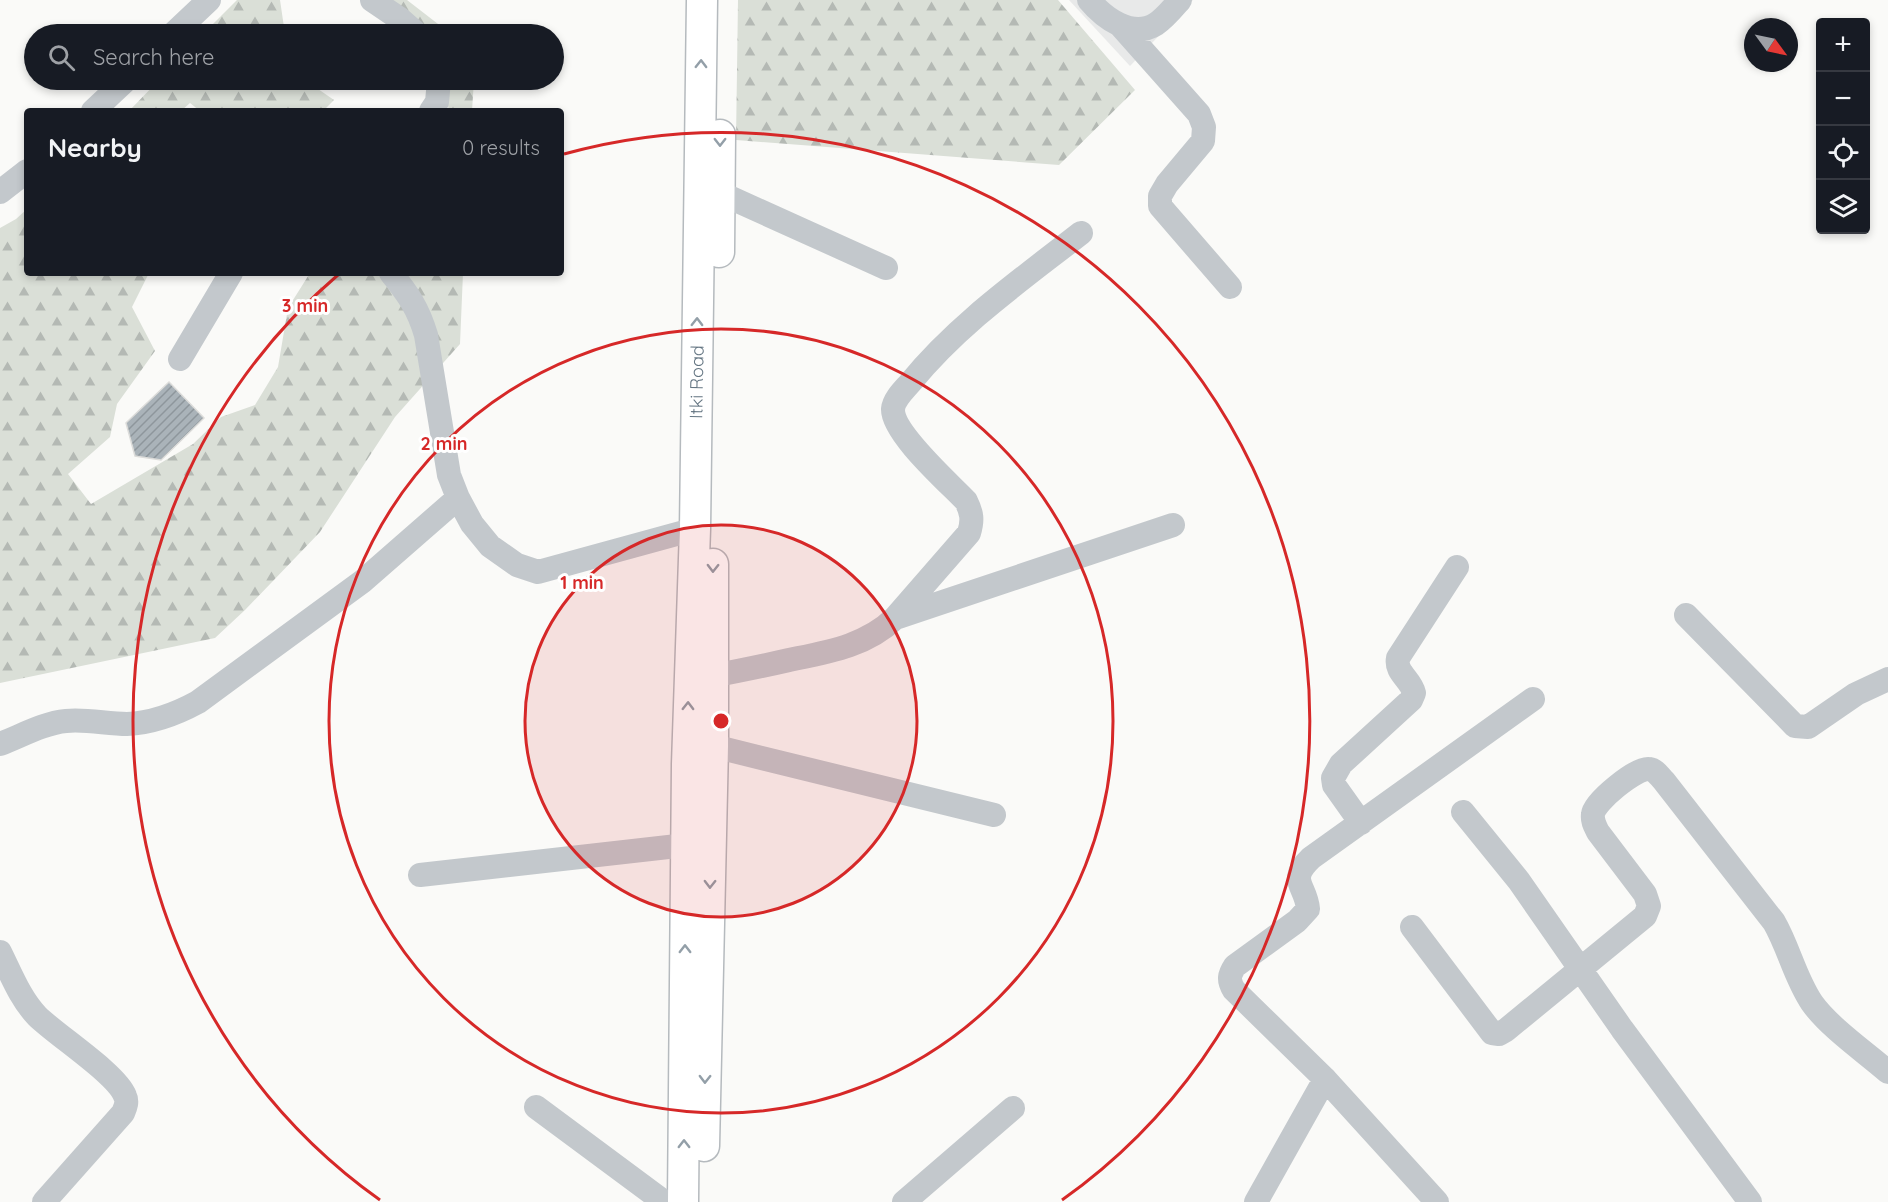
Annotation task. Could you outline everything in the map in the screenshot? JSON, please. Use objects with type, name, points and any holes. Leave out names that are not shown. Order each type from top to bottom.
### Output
[{"type":"main road","name":"Itki Road","points":[[702,0],[695,529],[704,760]]},
{"type":"main road","points":[[683,1201],[694,831],[712,676],[721,0]]},
{"type":"street","points":[[184,24],[209,0]]},
{"type":"street","points":[[372,0],[405,24]]},
{"type":"street","points":[[1089,0],[1098,11],[1120,25],[1199,114],[1204,127],[1203,141],[1167,184],[1160,196],[1160,206],[1230,287]]},
{"type":"street","points":[[1120,25],[1139,30],[1156,24],[1180,0]]},
{"type":"street","points":[[96,108],[115,90]]},
{"type":"street","points":[[432,108],[437,102],[438,90]]},
{"type":"street","points":[[0,192],[24,173]]},
{"type":"street","points":[[720,193],[886,268]]},
{"type":"street","points":[[712,676],[828,652],[853,645],[884,629],[969,533],[972,511],[966,501],[907,440],[893,410],[898,397],[933,355],[954,335],[1081,233]]},
{"type":"street","points":[[180,359],[229,276]]},
{"type":"street","points":[[393,276],[420,313],[426,335],[449,475],[472,524],[490,546],[517,565],[538,572],[695,529]]},
{"type":"street","points":[[0,744],[63,721],[84,720],[126,724],[149,721],[177,713],[198,702],[363,580],[458,498]]},
{"type":"street","points":[[896,618],[1173,525]]},
{"type":"street","points":[[1361,823],[1334,784],[1333,778],[1341,764],[1411,700],[1414,693],[1412,686],[1400,672],[1397,665],[1398,658],[1457,567]]},
{"type":"street","points":[[1686,615],[1795,726],[1808,727],[1856,694],[1888,679]]},
{"type":"street","points":[[1437,1202],[1325,1079],[1234,990],[1229,982],[1230,974],[1235,966],[1308,909],[1299,884],[1299,874],[1303,866],[1533,699]]},
{"type":"street","points":[[704,760],[994,815]]},
{"type":"street","points":[[1412,927],[1492,1032],[1498,1034],[1506,1030],[1645,916],[1649,906],[1645,894],[1598,832],[1593,822],[1593,812],[1598,802],[1637,772],[1647,769],[1656,772],[1664,780],[1774,922],[1785,940],[1802,986],[1820,1014],[1888,1072]]},
{"type":"street","points":[[1463,812],[1519,881],[1622,1029],[1750,1202]]},
{"type":"street","points":[[420,875],[694,831]]},
{"type":"street","points":[[2,962],[36,1014],[101,1069],[122,1089],[126,1098],[123,1113],[47,1201]]},
{"type":"street","points":[[1256,1202],[1325,1079]]},
{"type":"street","points":[[536,1107],[683,1201]]},
{"type":"street","points":[[904,1202],[1012,1108]]},
{"type":"shaded area","points":[[1069,0],[1193,0],[1130,66]]},
{"type":"green space","points":[[237,0],[280,0],[284,24],[213,24]]},
{"type":"green space","points":[[370,0],[407,0],[438,24],[398,24]]},
{"type":"green space","points":[[738,0],[1058,0],[1135,90],[1059,165],[736,140]]},
{"type":"green space","points":[[149,90],[320,90],[334,100],[326,108],[196,108],[190,103],[184,108],[132,108]]},
{"type":"green space","points":[[445,90],[473,90],[472,108],[448,108]]},
{"type":"green space","points":[[24,212],[24,276],[148,276],[132,307],[155,351],[117,404],[110,437],[68,474],[91,504],[193,444],[221,417],[255,405],[278,367],[288,308],[308,276],[463,276],[460,344],[395,417],[320,532],[215,638],[0,683],[0,228]]},
{"type":"building","points":[[169,382],[204,418],[161,460],[135,456],[126,423]]}]
